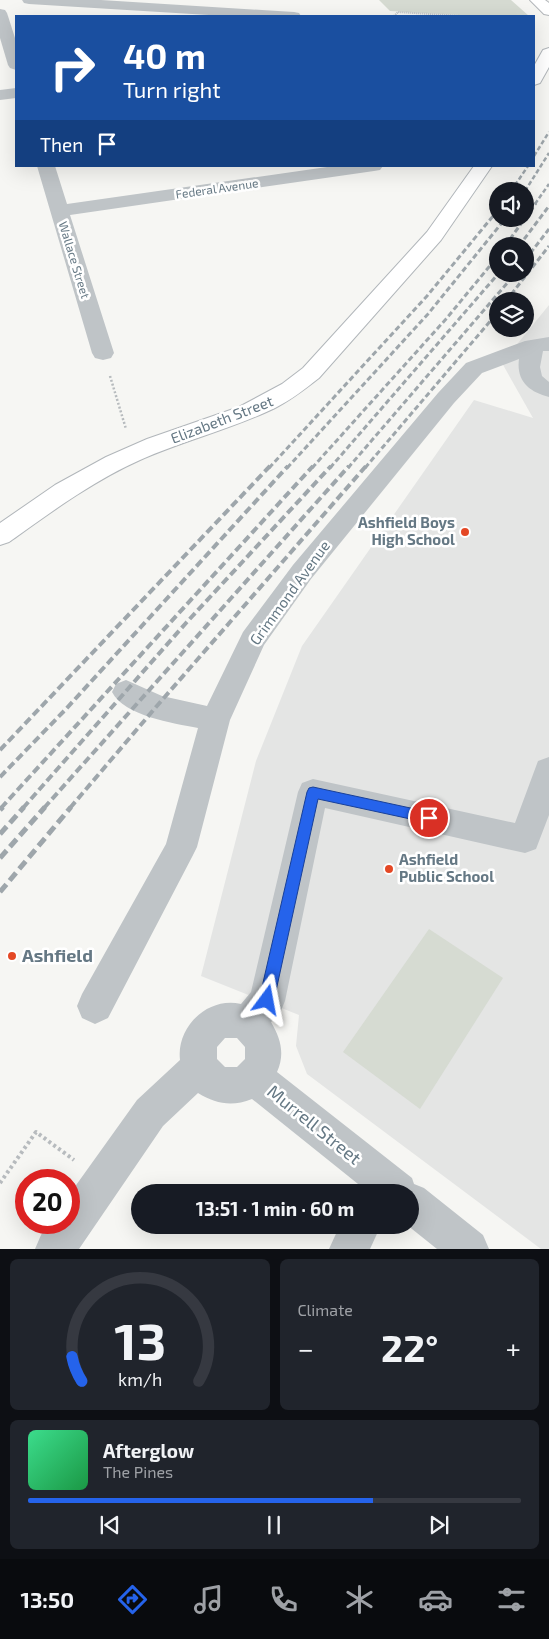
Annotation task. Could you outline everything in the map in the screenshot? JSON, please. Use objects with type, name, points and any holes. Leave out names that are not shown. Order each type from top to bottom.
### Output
[{"type":"main road","points":[[537,0],[549,11]]},
{"type":"main road","points":[[535,78],[549,54]]},
{"type":"main road","name":"Elizabeth Street","points":[[0,536],[82,480],[133,454],[252,411],[295,387],[311,373],[434,236],[482,167]]},
{"type":"street","points":[[29,0],[190,5],[285,15]]},
{"type":"street","points":[[2,7],[15,61]]},
{"type":"street","points":[[0,95],[15,92]]},
{"type":"street","name":"Wallace Street","points":[[46,167],[103,353]]},
{"type":"street","name":"Federal Avenue","points":[[59,211],[367,167]]},
{"type":"street","points":[[541,345],[528,368],[532,378],[541,388],[549,390]]},
{"type":"street","name":"Grimmond Avenue","points":[[95,1006],[181,847],[215,720],[253,640],[302,572],[446,398],[474,368],[541,345]]},
{"type":"street","points":[[126,692],[156,707],[215,720]]},
{"type":"street","points":[[247,1023],[267,1000],[313,792],[525,839],[549,770]]},
{"type":"street","points":[[237,1020],[247,1023],[261,1037],[263,1058],[260,1068],[245,1083],[225,1086],[214,1082],[206,1076],[201,1068],[198,1058],[198,1047],[202,1036],[217,1022],[237,1020]]},
{"type":"street","points":[[55,1249],[150,1113],[175,1088],[201,1068]]},
{"type":"street","name":"Murrell Street","points":[[253,1076],[382,1184]]},
{"type":"street","name":"Murrell Street","points":[[419,1212],[469,1249]]},
{"type":"street","points":[[349,1249],[356,1234]]},
{"type":"path","points":[[395,15],[398,12],[446,15]]},
{"type":"path","points":[[103,353],[133,454]]},
{"type":"path","points":[[0,1184],[36,1132],[102,1180]]},
{"type":"shaded area","points":[[379,0],[511,0],[528,15],[460,15],[390,11]]},
{"type":"shaded area","name":"Ashfield Public School","points":[[549,305],[549,1249],[541,1249],[307,1074],[296,1046],[299,1015],[201,976],[256,761],[302,646],[474,400],[533,418],[502,363],[523,337],[534,337],[534,324]]},
{"type":"shaded area","points":[[429,929],[503,978],[420,1109],[343,1052]]},
{"type":"railway","points":[[535,154],[549,132]]},
{"type":"railway","points":[[531,182],[549,153]]},
{"type":"railway","points":[[517,182],[527,167]]},
{"type":"railway","points":[[535,204],[549,184]]},
{"type":"railway","points":[[511,237],[536,203]]},
{"type":"railway","points":[[526,237],[549,206]]},
{"type":"railway","points":[[269,468],[427,296],[489,221]]},
{"type":"railway","points":[[287,468],[428,314],[499,227]]},
{"type":"railway","points":[[534,248],[549,229]]},
{"type":"railway","points":[[513,292],[549,246]]},
{"type":"railway","points":[[312,468],[446,319],[489,267]]},
{"type":"railway","points":[[330,468],[491,282]]},
{"type":"railway","points":[[348,468],[508,282]]},
{"type":"railway","points":[[365,468],[489,323]]},
{"type":"railway","points":[[0,750],[270,466]]},
{"type":"railway","points":[[0,777],[66,709],[288,466]]},
{"type":"railway","points":[[1,808],[313,466]]},
{"type":"railway","points":[[23,808],[186,623],[331,466]]},
{"type":"railway","points":[[44,808],[349,466]]},
{"type":"railway","points":[[70,808],[366,466]]},
{"type":"railway","points":[[0,810],[3,807]]},
{"type":"railway","points":[[0,834],[24,807]]},
{"type":"railway","points":[[0,858],[45,807]]},
{"type":"railway","points":[[0,892],[71,807]]},
{"type":"place","name":"Ashfield Boys High School","points":[[465,532]]},
{"type":"place","name":"Ashfield Public School","points":[[389,869]]},
{"type":"place","name":"Ashfield","points":[[12,956]]},
{"type":"route","points":[[267,1000],[313,792],[429,818]]}]
